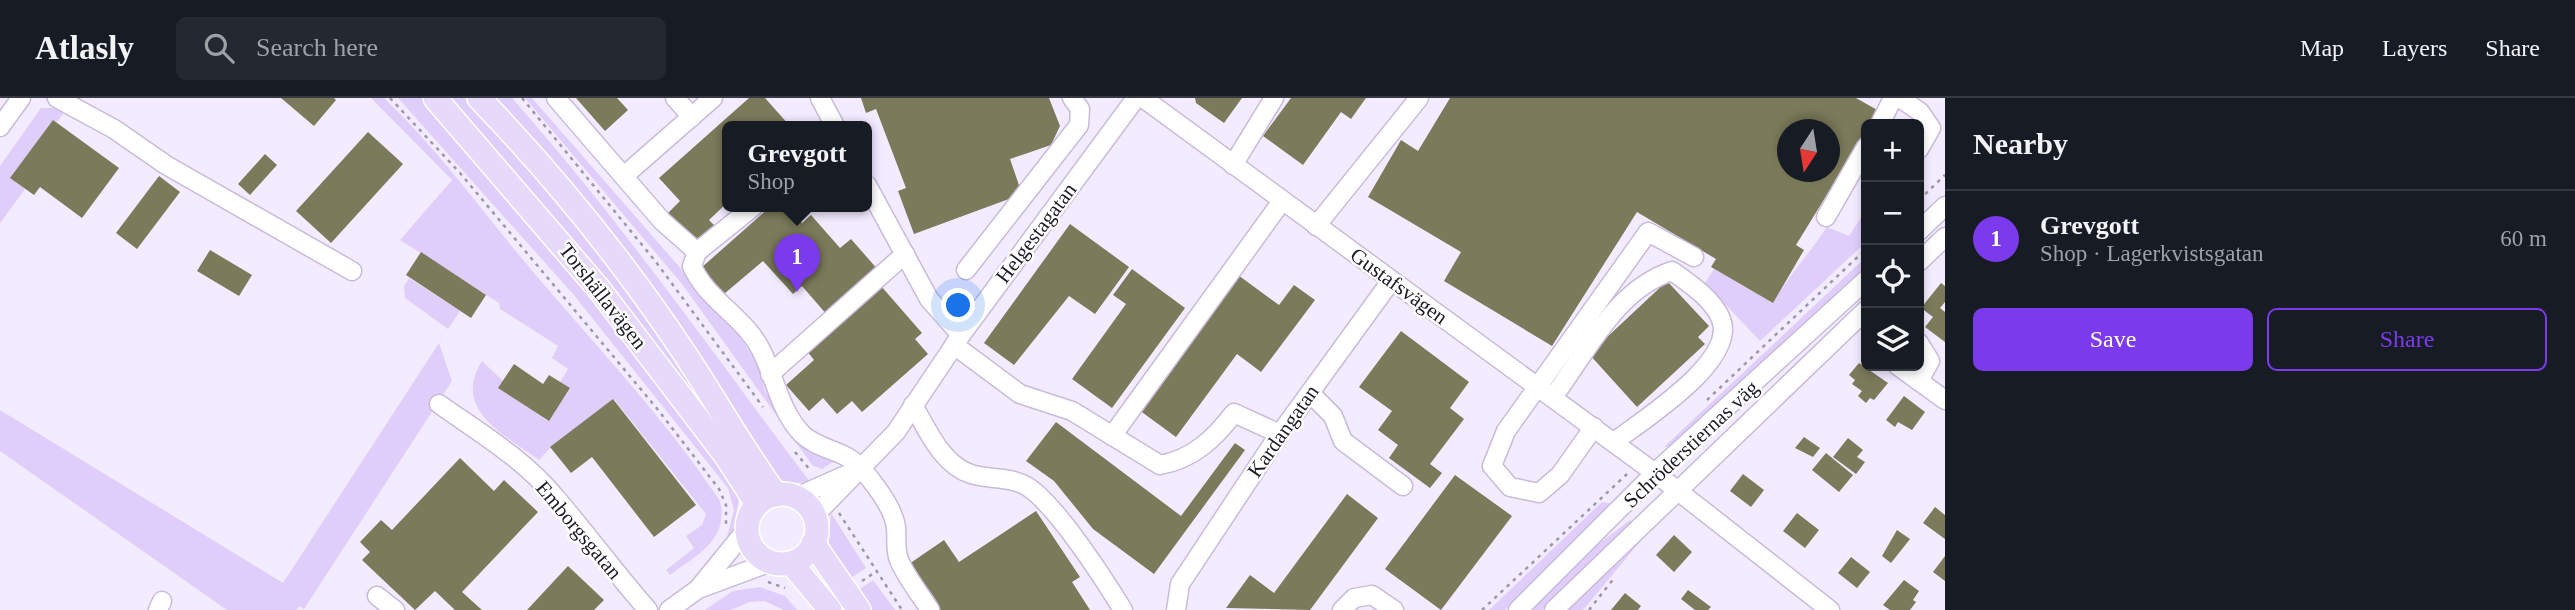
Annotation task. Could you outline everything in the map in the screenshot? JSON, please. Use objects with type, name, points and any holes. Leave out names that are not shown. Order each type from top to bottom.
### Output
[{"type":"main road","name":"Torshällavägen","points":[[435,98],[599,289],[726,456],[776,499]]},
{"type":"main road","name":"Torshällavägen","points":[[478,98],[572,203],[625,270],[685,354],[739,444],[776,499]]},
{"type":"main road","points":[[773,569],[803,557],[814,543],[817,529],[809,507],[776,499],[736,528],[773,569],[830,610]]},
{"type":"main road","points":[[814,543],[859,610]]},
{"type":"street","points":[[0,127],[21,98]]},
{"type":"street","points":[[57,98],[114,129],[166,165],[352,271]]},
{"type":"street","points":[[556,98],[662,221],[697,252]]},
{"type":"street","points":[[675,98],[692,117]]},
{"type":"street","points":[[625,175],[713,98]]},
{"type":"street","points":[[820,98],[832,121]]},
{"type":"street","points":[[966,270],[1079,125],[1080,109],[1072,98]]},
{"type":"street","name":"Helgestagatan","points":[[814,516],[828,491],[861,468],[882,449],[957,340],[1136,98]]},
{"type":"street","name":"Gustafsvägen","points":[[1143,98],[1676,489]]},
{"type":"street","points":[[1233,165],[1274,98]]},
{"type":"street","points":[[1316,226],[1419,98]]},
{"type":"street","points":[[1882,119],[1893,98]]},
{"type":"street","points":[[1900,98],[1920,112],[1931,128],[1924,140]]},
{"type":"street","points":[[1826,217],[1861,156]]},
{"type":"street","points":[[1035,179],[1061,199]]},
{"type":"street","points":[[872,194],[929,299],[957,340],[1020,394],[1072,411],[1160,465],[1181,461],[1216,437],[1234,413],[1280,434]]},
{"type":"street","points":[[1112,436],[1282,201]]},
{"type":"street","points":[[1924,226],[1945,206]]},
{"type":"street","points":[[747,212],[697,252],[692,266],[695,274],[744,324],[760,347],[796,427],[824,448],[841,451],[861,468],[886,503],[896,525],[898,558],[930,610]]},
{"type":"street","points":[[1594,428],[1560,475],[1539,493],[1510,487],[1492,466],[1506,431],[1648,232],[1694,257]]},
{"type":"street","points":[[1924,257],[1945,237]]},
{"type":"street","points":[[770,374],[905,254]]},
{"type":"street","points":[[1553,397],[1619,306],[1655,276],[1672,271],[1697,289],[1722,320],[1722,340],[1710,362],[1663,407],[1614,442]]},
{"type":"street","name":"Kardangatan","points":[[1177,609],[1180,583],[1280,434],[1391,281]]},
{"type":"street","name":"Schröderstiernas väg","points":[[1518,610],[1656,473],[1861,285]]},
{"type":"street","name":"Schröderstiernas väg","points":[[1554,610],[1676,489],[1861,315]]},
{"type":"street","points":[[1919,382],[1930,360],[1924,350]]},
{"type":"street","points":[[1905,371],[1945,400]]},
{"type":"street","points":[[1310,393],[1333,416],[1343,441],[1403,486]]},
{"type":"street","name":"Emborgsgatan","points":[[439,404],[507,451],[555,496],[648,610]]},
{"type":"street","points":[[913,405],[950,461],[970,474],[1002,477],[1028,487],[1060,520],[1124,610]]},
{"type":"street","points":[[1676,489],[1830,610]]},
{"type":"street","name":"Helgestagatan","points":[[776,499],[828,491]]},
{"type":"street","points":[[698,589],[736,528]]},
{"type":"street","points":[[669,610],[698,589],[773,569]]},
{"type":"street","points":[[1342,610],[1354,598],[1371,595],[1394,610]]},
{"type":"street","points":[[377,596],[395,610]]},
{"type":"path","points":[[390,98],[487,203],[659,411],[719,489],[736,528]]},
{"type":"path","points":[[522,98],[656,262],[769,414]]},
{"type":"path","points":[[1924,195],[1945,175]]},
{"type":"path","points":[[792,447],[807,469],[817,474],[902,610]]},
{"type":"path","points":[[773,569],[787,589]]},
{"type":"shaded area","points":[[371,98],[384,98],[441,159],[529,267],[652,410],[720,501],[722,515],[715,536],[700,553],[670,575],[666,570],[694,548],[686,536],[702,525],[706,514],[614,399],[551,447],[539,460],[498,431],[477,407],[473,394],[474,378],[482,361],[503,381],[499,388],[548,421],[570,389],[560,382],[568,369],[552,358],[558,346],[500,309],[499,303],[400,240],[452,180]]},
{"type":"shaded area","points":[[398,98],[425,98],[556,254],[714,453],[739,496],[734,535],[726,541],[734,510],[728,488],[573,294]]},
{"type":"shaded area","points":[[444,98],[467,98],[590,241],[663,335],[741,462]]},
{"type":"shaded area","points":[[490,98],[512,98],[552,144],[665,287],[810,482],[793,483],[777,479]]},
{"type":"shaded area","points":[[525,98],[532,98],[738,334],[758,365],[765,391],[803,448],[833,462],[822,469],[813,466],[682,284]]},
{"type":"shaded area","points":[[41,108],[58,108],[63,114],[57,122],[53,120],[11,178],[25,189],[0,223],[0,166]]},
{"type":"shaded area","points":[[1861,218],[1861,247],[1760,341],[1705,283],[1714,269],[1773,303],[1827,227],[1849,236]]},
{"type":"shaded area","points":[[1861,262],[1861,277],[1673,447],[1664,447]]},
{"type":"shaded area","points":[[409,278],[460,311],[448,329],[405,298],[404,286]]},
{"type":"shaded area","points":[[439,343],[452,381],[304,609],[299,606],[296,610],[227,610],[0,451],[0,410],[283,583]]},
{"type":"shaded area","points":[[1602,502],[1617,504],[1505,610],[1489,610]]},
{"type":"shaded area","points":[[831,513],[866,568],[845,582],[828,552]]},
{"type":"shaded area","points":[[1630,520],[1634,523],[1542,610],[1528,610],[1596,546]]},
{"type":"shaded area","points":[[1643,538],[1583,610],[1565,610]]},
{"type":"shaded area","points":[[873,580],[895,610],[868,610],[853,594]]},
{"type":"shaded area","points":[[760,587],[785,596],[797,610],[784,610],[764,601],[750,602],[731,610],[705,610],[733,591]]},
{"type":"building","points":[[281,98],[334,98],[336,100],[314,126]]},
{"type":"building","points":[[576,98],[617,98],[628,110],[605,131]]},
{"type":"building","points":[[749,98],[765,98],[786,121],[723,121]]},
{"type":"building","points":[[861,98],[1049,98],[1060,126],[1051,145],[1010,159],[1020,188],[1017,196],[914,234],[898,191],[906,188],[876,109],[866,113]]},
{"type":"building","points":[[1195,98],[1242,98],[1224,123],[1196,103]]},
{"type":"building","points":[[1291,98],[1366,98],[1351,119],[1341,112],[1303,165],[1263,136]]},
{"type":"building","points":[[1450,98],[1856,98],[1879,111],[1874,119],[1861,119],[1861,139],[1840,173],[1840,119],[1777,119],[1777,182],[1835,182],[1796,245],[1804,250],[1773,303],[1711,267],[1716,259],[1637,212],[1552,346],[1444,281],[1461,252],[1368,197],[1401,140],[1418,151]]},
{"type":"building","points":[[53,120],[119,168],[82,218],[40,187],[34,195],[10,178]]},
{"type":"building","points":[[722,122],[722,208],[709,220],[714,225],[694,242],[668,213],[680,201],[659,178]]},
{"type":"building","points":[[368,132],[403,164],[331,243],[296,211]]},
{"type":"building","points":[[265,154],[277,165],[250,195],[238,184]]},
{"type":"building","points":[[159,176],[180,192],[137,249],[116,233]]},
{"type":"building","points":[[764,212],[792,212],[802,223],[811,215],[840,248],[851,239],[879,271],[828,316],[802,286],[793,294],[763,261],[724,294],[701,268]]},
{"type":"building","points":[[1070,224],[1129,267],[1095,314],[1069,296],[1014,365],[984,343]]},
{"type":"building","points":[[210,250],[252,275],[239,296],[197,271]]},
{"type":"building","points":[[421,252],[486,295],[471,318],[406,275]]},
{"type":"building","points":[[1132,269],[1185,308],[1112,408],[1072,379],[1126,304],[1113,295]]},
{"type":"building","points":[[1238,275],[1279,305],[1294,285],[1315,300],[1261,372],[1237,354],[1176,437],[1139,410]]},
{"type":"building","points":[[1667,281],[1709,326],[1698,337],[1705,344],[1637,407],[1589,354]]},
{"type":"building","points":[[1941,283],[1945,286],[1945,302],[1940,308],[1945,312],[1945,342],[1925,327],[1933,317],[1924,310],[1924,304]]},
{"type":"building","points":[[881,286],[922,333],[915,339],[928,354],[862,412],[852,401],[837,414],[823,398],[809,411],[786,385],[814,360],[807,351]]},
{"type":"building","points":[[1401,331],[1469,382],[1450,408],[1464,419],[1430,464],[1442,473],[1430,488],[1389,458],[1398,445],[1378,430],[1392,411],[1359,387]]},
{"type":"building","points":[[1859,363],[1861,371],[1871,371],[1888,383],[1874,400],[1870,398],[1866,403],[1858,396],[1862,391],[1852,384],[1855,380],[1849,375]]},
{"type":"building","points":[[514,364],[543,384],[549,375],[570,388],[549,421],[498,388]]},
{"type":"building","points":[[1904,396],[1925,412],[1912,430],[1898,422],[1895,427],[1886,420]]},
{"type":"building","points":[[613,399],[696,505],[654,537],[592,457],[571,473],[550,447]]},
{"type":"building","points":[[1056,422],[1181,516],[1235,443],[1245,450],[1154,574],[1093,529],[1054,481],[1026,461]]},
{"type":"building","points":[[1804,437],[1820,448],[1813,457],[1795,448]]},
{"type":"building","points":[[1848,438],[1863,450],[1857,457],[1865,462],[1856,474],[1833,457]]},
{"type":"building","points":[[1826,453],[1853,475],[1839,492],[1812,470]]},
{"type":"building","points":[[460,458],[494,491],[504,480],[538,512],[462,592],[482,610],[455,610],[435,591],[415,610],[362,560],[370,552],[360,542],[381,520],[392,530]]},
{"type":"building","points":[[1743,474],[1764,490],[1751,507],[1730,491]]},
{"type":"building","points":[[1455,475],[1512,516],[1441,610],[1385,569]]},
{"type":"building","points":[[1347,494],[1378,518],[1310,610],[1226,608],[1250,575],[1274,593]]},
{"type":"building","points":[[1935,507],[1945,515],[1945,539],[1923,523]]},
{"type":"building","points":[[1036,511],[1080,577],[1072,582],[1090,610],[940,610],[909,564],[944,540],[959,562]]},
{"type":"building","points":[[1797,513],[1819,530],[1805,548],[1783,531]]},
{"type":"building","points":[[1897,530],[1910,539],[1891,563],[1882,556]]},
{"type":"building","points":[[1674,535],[1692,552],[1674,572],[1656,555]]},
{"type":"building","points":[[1945,556],[1945,581],[1933,572]]},
{"type":"building","points":[[1851,557],[1870,572],[1857,588],[1838,573]]},
{"type":"building","points":[[568,566],[604,600],[594,610],[527,610]]},
{"type":"building","points":[[1904,580],[1919,591],[1913,600],[1916,602],[1910,610],[1890,610],[1883,605]]},
{"type":"building","points":[[1688,590],[1711,607],[1708,610],[1695,610],[1681,599]]},
{"type":"building","points":[[1625,593],[1641,606],[1638,610],[1611,610]]},
{"type":"place","name":"Grevgott","points":[[797,292]]}]
